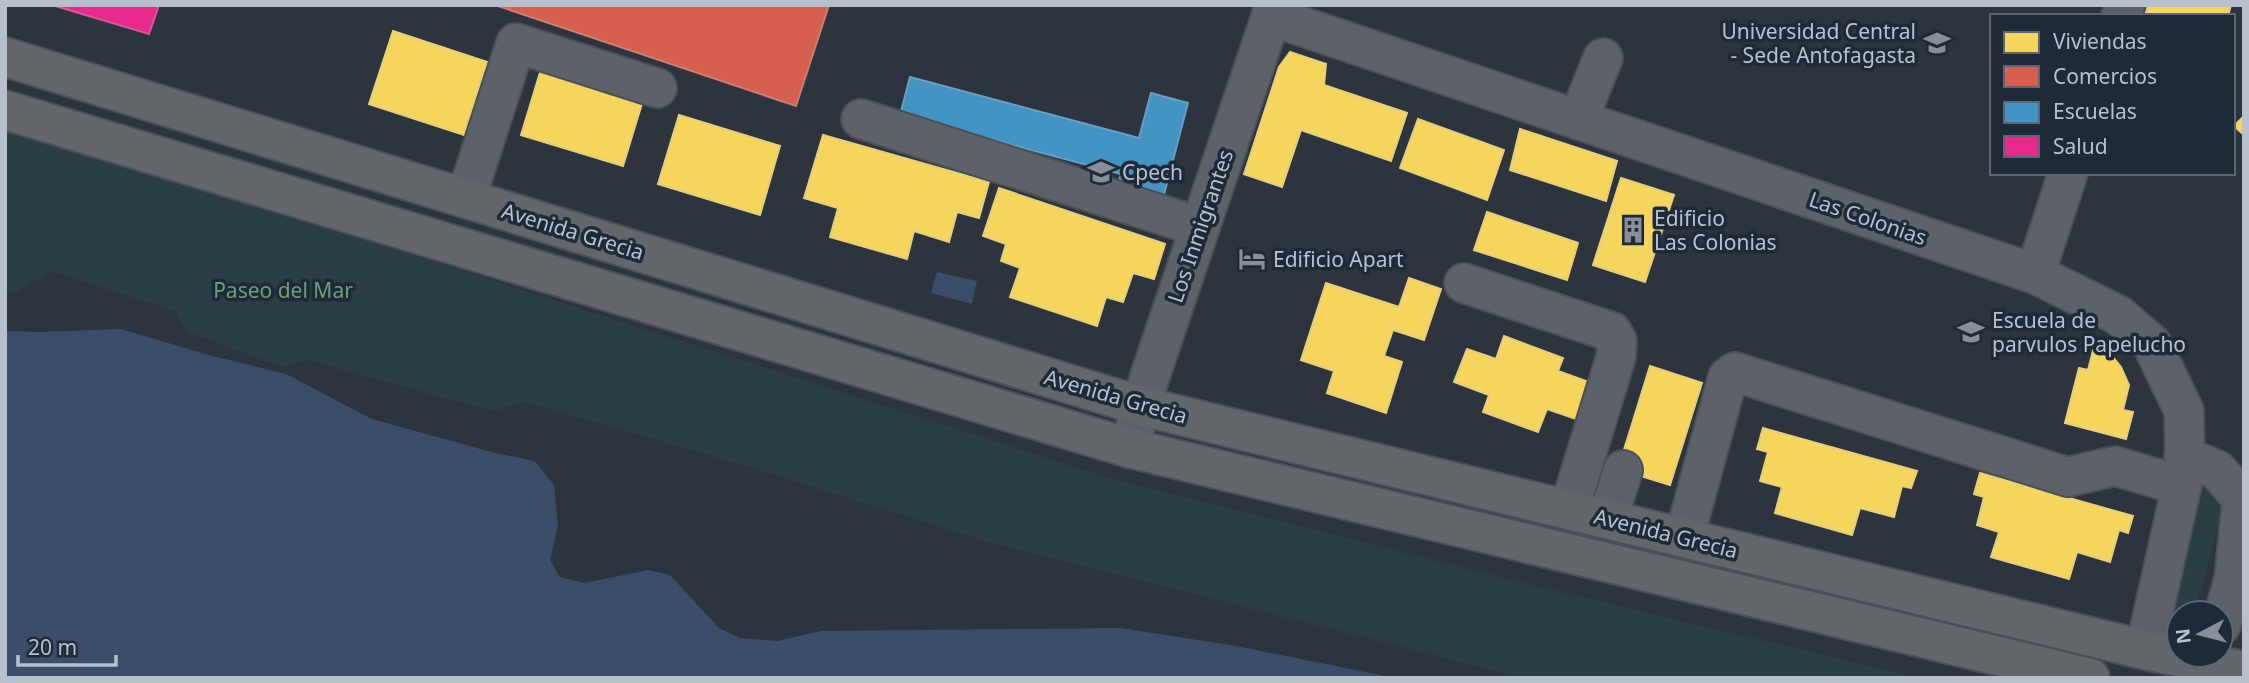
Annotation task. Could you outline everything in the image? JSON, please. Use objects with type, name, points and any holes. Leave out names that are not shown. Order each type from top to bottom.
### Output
[{"type":"highway","name":"Avenida Grecia","points":[[5,57],[1141,406],[1608,519],[1688,526],[2165,653]]},
{"type":"highway","name":"Avenida Grecia","points":[[5,110],[1129,448],[2025,670],[2090,678]]},
{"type":"street","name":"Las Colonias","points":[[1273,10],[1578,120],[2035,274],[2118,315],[2152,344],[2184,411],[2181,483],[2146,650]]},
{"type":"street","name":"Los Inmigrantes","points":[[1129,448],[1273,10]]},
{"type":"street","points":[[466,198],[516,43],[657,88]]},
{"type":"street","points":[[1578,120],[1603,58]]},
{"type":"street","points":[[861,119],[1200,227]]},
{"type":"street","points":[[2035,274],[2067,175]]},
{"type":"street","points":[[1464,283],[1612,332],[1617,341],[1616,357],[1569,510]]},
{"type":"street","points":[[1688,526],[1728,377],[1735,372],[2068,477],[2115,466],[2181,483]]},
{"type":"street","points":[[1608,519],[1623,470]]},
{"type":"street","points":[[2130,492],[2181,483],[2217,470],[2243,500],[2239,580],[2231,599]]},
{"type":"green space","name":"Paseo del Mar","points":[[5,125],[137,163],[316,224],[1113,479],[1540,587],[1920,678],[1518,678],[998,545],[733,462],[525,402],[493,411],[307,360],[282,367],[186,331],[176,311],[50,271],[17,292],[5,292]]},
{"type":"green space","points":[[2203,486],[2223,509],[2198,599],[2178,599]]},
{"type":"water","points":[[937,272],[977,281],[972,304],[931,293]]},
{"type":"water","points":[[121,329],[286,374],[372,419],[495,453],[535,461],[554,485],[558,525],[550,560],[560,577],[585,583],[648,570],[670,575],[719,628],[740,638],[777,641],[821,631],[1121,628],[1236,646],[1395,678],[5,678],[5,331]]},
{"type":"building: Viviendas","points":[[2148,5],[2231,5],[2229,14],[2146,14]]},
{"type":"building: Viviendas","points":[[393,31],[487,62],[464,135],[369,104]]},
{"type":"building: Viviendas","points":[[1290,52],[1326,64],[1324,85],[1407,113],[1391,161],[1301,130],[1282,187],[1244,174],[1279,67]]},
{"type":"building: Viviendas","points":[[542,66],[644,97],[623,166],[521,135]]},
{"type":"building: Viviendas","points":[[679,115],[780,146],[760,215],[658,184]]},
{"type":"building: Viviendas","points":[[2244,116],[2244,135],[2235,127]]},
{"type":"building: Viviendas","points":[[1418,119],[1504,150],[1487,200],[1400,168]]},
{"type":"building: Viviendas","points":[[1520,129],[1617,161],[1606,201],[1510,170]]},
{"type":"building: Viviendas","points":[[823,135],[989,182],[979,218],[957,212],[949,242],[914,231],[907,259],[830,237],[838,208],[804,198]]},
{"type":"building: Viviendas","name":"Edificio Las Colonias","points":[[1621,178],[1674,195],[1645,282],[1593,265]]},
{"type":"building: Viviendas","points":[[999,188],[1165,244],[1154,279],[1133,273],[1123,302],[1106,297],[1097,326],[1010,297],[1020,268],[1001,261],[1006,244],[983,236]]},
{"type":"building: Viviendas","points":[[1487,212],[1578,243],[1567,280],[1474,250]]},
{"type":"building: Viviendas","points":[[1409,278],[1441,289],[1424,340],[1393,330],[1384,356],[1402,362],[1386,413],[1327,393],[1334,371],[1301,360],[1326,283],[1399,307]]},
{"type":"building: Viviendas","points":[[1504,336],[1563,358],[1558,371],[1589,382],[1576,419],[1547,409],[1538,432],[1483,412],[1489,395],[1454,382],[1467,349],[1496,359]]},
{"type":"building: Viviendas","points":[[2094,347],[2112,356],[2121,367],[2129,385],[2123,410],[2133,412],[2126,439],[2065,423],[2079,368],[2088,370]]},
{"type":"building: Viviendas","points":[[1650,366],[1702,383],[1670,485],[1618,469]]},
{"type":"building: Viviendas","points":[[1763,428],[1917,471],[1911,488],[1902,486],[1894,517],[1860,508],[1852,535],[1775,513],[1782,487],[1760,481],[1768,452],[1757,449]]},
{"type":"building: Viviendas","points":[[1980,473],[2133,516],[2128,533],[2119,530],[2110,562],[2077,552],[2069,579],[1991,557],[1999,532],[1977,525],[1984,497],[1974,494]]},
{"type":"building: Comercios","points":[[495,5],[829,5],[796,106]]},
{"type":"building: Escuelas","points":[[910,77],[1139,138],[1151,93],[1188,103],[1161,206],[1115,194],[1121,174],[900,115]]},
{"type":"building: Salud","points":[[52,5],[159,5],[149,34]]},
{"type":"place","name":"Universidad Central - Sede Antofagasta","points":[[1937,43]]},
{"type":"place","name":"Cpech","points":[[1101,172]]},
{"type":"place","name":"Edificio Las Colonias","points":[[1633,230]]},
{"type":"place","name":"Edificio Apart","points":[[1252,259]]},
{"type":"place","name":"Escuela de parvulos Papelucho","points":[[1971,332]]}]
